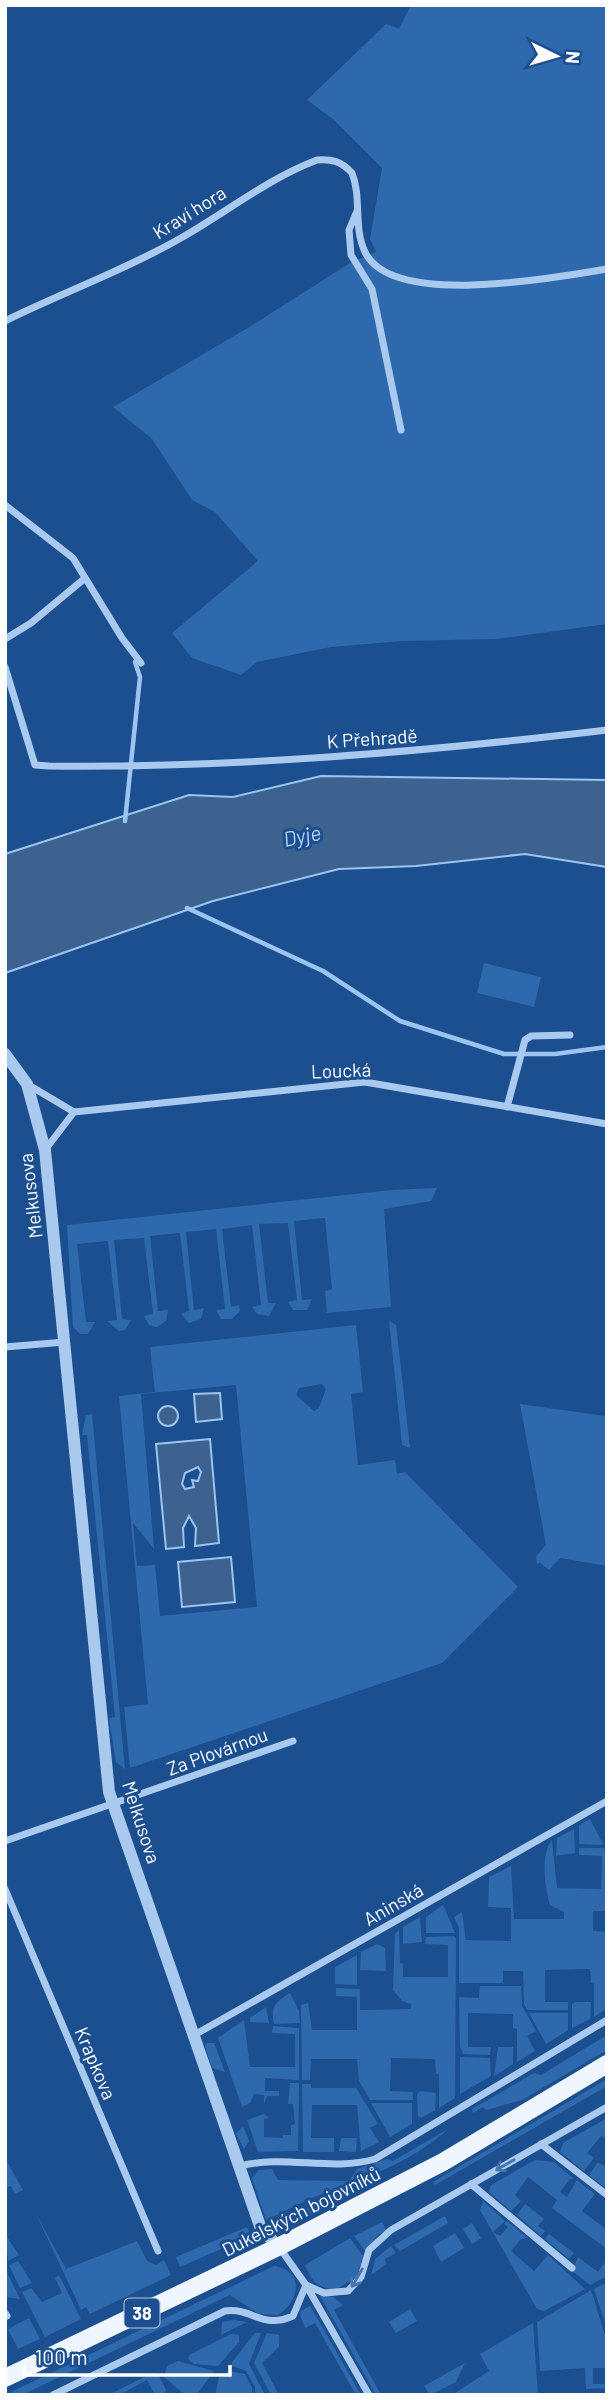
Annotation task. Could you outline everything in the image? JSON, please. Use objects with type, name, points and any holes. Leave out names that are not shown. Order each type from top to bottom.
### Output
[{"type":"main road","name":"Dukelských bojovníků","points":[[5,2378],[278,2247],[443,2162],[607,2064]]},
{"type":"street","name":"Kraví hora","points":[[5,321],[143,259],[184,237],[232,204],[317,160],[332,159],[344,164],[352,173],[365,253],[385,273],[397,278],[428,283],[510,283],[607,269]]},
{"type":"street","name":"Kraví hora","points":[[358,211],[351,218],[349,230],[351,255],[372,289],[401,430]]},
{"type":"street","points":[[5,505],[73,558],[84,579],[141,663]]},
{"type":"street","points":[[5,639],[31,623],[84,579]]},
{"type":"street","name":"K Přehradě","points":[[5,667],[35,765],[140,767],[372,755],[607,730]]},
{"type":"street","points":[[507,1107],[523,1047],[531,1036],[570,1035]]},
{"type":"street","name":"Melkusova","points":[[5,1054],[27,1084],[45,1150],[109,1792],[196,2034],[260,2226],[278,2247]]},
{"type":"street","name":"Loucká","points":[[74,1112],[365,1082],[607,1124]]},
{"type":"street","points":[[27,1084],[74,1112],[45,1150]]},
{"type":"street","points":[[5,1347],[65,1342]]},
{"type":"street","name":"Za Plovárnou","points":[[5,1841],[293,1741]]},
{"type":"street","name":"Aninská","points":[[196,2034],[607,1801]]},
{"type":"street","name":"Krapkova","points":[[5,1889],[158,2250]]},
{"type":"street","name":"Dukelských bojovníků","points":[[240,2166],[268,2161],[357,2163],[375,2159],[607,2020]]},
{"type":"street","points":[[306,2284],[324,2293],[348,2291],[361,2277],[365,2256],[377,2241],[607,2107]]},
{"type":"street","points":[[541,2144],[607,2195]]},
{"type":"street","points":[[471,2184],[572,2268]]},
{"type":"street","points":[[278,2247],[306,2284],[369,2395]]},
{"type":"street","points":[[53,2395],[69,2391],[225,2311],[236,2311],[272,2323],[283,2321],[293,2316],[299,2307],[306,2284]]},
{"type":"shaded area","points":[[411,5],[607,5],[607,624],[496,639],[402,641],[331,647],[257,662],[241,675],[192,658],[172,633],[258,561],[215,512],[192,500],[152,439],[113,407],[251,326],[350,263],[376,252],[370,239],[382,168],[333,119],[307,100],[386,24],[399,29]]},
{"type":"shaded area","points":[[484,963],[541,977],[534,1007],[477,993]]},
{"type":"shaded area","points":[[437,1188],[431,1201],[384,1209],[391,1307],[327,1313],[325,1291],[332,1289],[325,1218],[294,1221],[302,1300],[312,1299],[307,1310],[293,1310],[288,1302],[297,1300],[288,1223],[259,1224],[268,1303],[276,1303],[269,1316],[257,1314],[252,1307],[261,1305],[252,1225],[222,1229],[231,1307],[239,1305],[240,1311],[232,1319],[221,1319],[216,1310],[225,1309],[216,1229],[186,1232],[194,1310],[204,1308],[201,1319],[189,1323],[181,1314],[189,1311],[180,1233],[150,1236],[158,1311],[168,1310],[166,1321],[157,1327],[149,1325],[144,1316],[153,1314],[144,1238],[114,1240],[122,1319],[131,1320],[125,1330],[119,1331],[107,1321],[117,1320],[108,1241],[77,1244],[86,1322],[95,1322],[88,1334],[80,1334],[73,1327],[67,1225],[392,1190]]},
{"type":"shaded area","points":[[389,1321],[396,1325],[410,1448],[402,1445]]},
{"type":"shaded area","points":[[356,1325],[363,1392],[351,1394],[358,1465],[395,1460],[397,1474],[405,1472],[518,1587],[442,1663],[130,1768],[124,1707],[148,1704],[119,1396],[155,1392],[150,1347]],"holes":[[[322,1384],[326,1389],[319,1408],[314,1411],[296,1395],[299,1388]],[[236,1385],[257,1607],[160,1616],[155,1565],[137,1566],[133,1523],[154,1549],[141,1394]]]},
{"type":"shaded area","points":[[520,1404],[605,1416],[607,1566],[560,1558],[549,1570],[540,1563],[537,1564],[536,1556],[546,1545]]},
{"type":"shaded area","points":[[92,1414],[125,1769],[116,1762],[109,1718],[115,1717],[87,1435],[82,1435],[86,1415]]},
{"type":"shaded area","points":[[590,1819],[603,1844],[601,1845],[579,1844],[579,1825]]},
{"type":"shaded area","points":[[574,1829],[575,1853],[556,1856],[557,1838]]},
{"type":"shaded area","points":[[552,1840],[557,1888],[601,1889],[602,1856],[579,1855],[579,1848],[604,1848],[607,1854],[607,1911],[593,1911],[593,1931],[607,1932],[607,2008],[594,2017],[594,1984],[591,1983],[590,1969],[545,1970],[545,2002],[568,2002],[568,2010],[527,2010],[524,2004],[523,1971],[503,1971],[503,1983],[459,1983],[459,1928],[454,1917],[462,1912],[466,1940],[511,1941],[511,1908],[488,1907],[489,1877],[511,1866],[514,1919],[564,1919],[564,1912],[550,1905],[547,1890],[545,1863]]},
{"type":"shaded area","points":[[443,1905],[455,1933],[426,1933],[426,1917]]},
{"type":"shaded area","points":[[420,1917],[422,1942],[403,1944],[403,1927]]},
{"type":"shaded area","points":[[399,1930],[403,1977],[448,1977],[448,1945],[425,1944],[426,1937],[454,1936],[456,1939],[455,2098],[439,2108],[439,2074],[436,2074],[435,2059],[391,2058],[390,2091],[413,2092],[413,2100],[370,2100],[359,2081],[357,2059],[311,2059],[310,2080],[302,2080],[301,2005],[308,2003],[312,2030],[357,2030],[357,1997],[336,1996],[336,1988],[360,1989],[360,2010],[411,2009],[411,2004],[402,2001],[393,1990],[395,1934]]},
{"type":"shaded area","points":[[377,1944],[385,1948],[386,1971],[360,1970],[361,1952]]},
{"type":"shaded area","points":[[357,1955],[357,1985],[335,1984],[335,1967]]},
{"type":"shaded area","points":[[480,1986],[521,1986],[522,2006],[536,2031],[527,2036],[535,2051],[517,2062],[517,2029],[513,2028],[513,2014],[468,2013],[468,2047],[491,2047],[490,2055],[463,2054],[460,2047],[459,1997],[479,1998]]},
{"type":"shaded area","points":[[290,1993],[299,2011],[300,2023],[274,2024],[275,2005]]},
{"type":"shaded area","points":[[591,2002],[590,2019],[572,2028],[572,2004]]},
{"type":"shaded area","points":[[266,2007],[269,2023],[250,2022],[250,2018]]},
{"type":"shaded area","points":[[529,2013],[568,2013],[568,2030],[546,2044]]},
{"type":"shaded area","points":[[244,2020],[250,2067],[295,2067],[295,2034],[272,2033],[273,2026],[299,2028],[299,2080],[265,2078],[265,2091],[279,2091],[279,2096],[267,2096],[264,2104],[264,2095],[254,2094],[250,2103],[242,2107],[218,2038]]},
{"type":"shaded area","points":[[607,2035],[607,2050],[522,2100],[486,2110],[483,2107],[473,2113],[472,2109],[534,2073],[541,2075]]},
{"type":"shaded area","points":[[207,2043],[214,2043],[225,2072],[212,2068],[205,2046]]},
{"type":"shaded area","points":[[498,2047],[513,2047],[513,2064],[494,2076]]},
{"type":"shaded area","points":[[460,2057],[490,2058],[491,2076],[460,2094]]},
{"type":"shaded area","points":[[607,2079],[607,2086],[435,2185],[433,2182]]},
{"type":"shaded area","points":[[290,2083],[299,2083],[298,2151],[258,2152],[247,2120],[264,2114],[269,2118],[264,2119],[264,2137],[283,2138],[283,2135],[291,2135],[291,2125],[295,2124],[293,2104],[288,2104]]},
{"type":"shaded area","points":[[302,2084],[311,2084],[311,2088],[356,2088],[378,2124],[370,2128],[379,2142],[361,2151],[357,2105],[312,2105],[311,2138],[334,2138],[334,2152],[303,2152]]},
{"type":"shaded area","points":[[420,2091],[436,2093],[435,2110],[421,2118],[418,2116],[417,2094]]},
{"type":"shaded area","points":[[371,2103],[412,2103],[412,2124],[390,2137]]},
{"type":"shaded area","points":[[607,2118],[607,2140],[601,2136],[587,2153],[594,2158],[584,2171],[560,2152],[563,2143]]},
{"type":"shaded area","points":[[243,2126],[249,2141],[244,2149],[236,2134]]},
{"type":"shaded area","points":[[448,2129],[421,2150],[393,2166],[266,2220],[252,2178],[259,2170],[272,2169],[278,2180],[349,2181],[357,2169],[387,2159],[393,2161]]},
{"type":"shaded area","points":[[341,2138],[357,2138],[356,2152],[339,2151]]},
{"type":"shaded area","points":[[5,2158],[23,2190],[15,2194],[11,2186],[5,2188]]},
{"type":"shaded area","points":[[535,2160],[554,2162],[574,2179],[570,2179],[560,2192],[567,2197],[577,2180],[595,2194],[582,2211],[607,2230],[607,2249],[552,2208],[557,2200],[528,2177],[515,2195],[521,2201],[511,2211],[489,2192],[491,2185]]},
{"type":"shaded area","points":[[598,2162],[607,2168],[607,2189],[589,2175]]},
{"type":"shaded area","points":[[362,2187],[308,2216],[305,2209]]},
{"type":"shaded area","points":[[483,2201],[505,2221],[493,2232],[500,2236],[508,2227],[504,2224],[507,2221],[527,2238],[521,2239],[511,2251],[534,2271],[548,2255],[585,2289],[544,2311],[537,2309],[480,2210]]},
{"type":"shaded area","points":[[525,2204],[544,2219],[538,2226],[545,2231],[541,2236],[517,2215]]},
{"type":"shaded area","points":[[36,2214],[66,2269],[137,2241],[147,2261],[156,2265],[164,2260],[171,2275],[90,2314],[86,2307],[81,2310]]},
{"type":"shaded area","points":[[445,2216],[448,2223],[400,2251],[394,2245]]},
{"type":"shaded area","points":[[382,2222],[387,2231],[379,2234],[365,2251],[354,2236]]},
{"type":"shaded area","points":[[472,2223],[481,2238],[472,2244],[463,2229]]},
{"type":"shaded area","points":[[247,2227],[251,2236],[180,2267],[176,2257]]},
{"type":"shaded area","points":[[455,2233],[464,2248],[441,2262],[433,2246]]},
{"type":"shaded area","points":[[5,2234],[19,2255],[8,2261]]},
{"type":"shaded area","points":[[549,2234],[574,2253],[569,2259],[545,2239]]},
{"type":"shaded area","points":[[350,2238],[363,2256],[357,2277],[337,2289],[325,2288],[316,2283],[305,2265]]},
{"type":"shaded area","points":[[391,2246],[396,2253],[385,2259],[386,2264],[371,2275],[375,2259]]},
{"type":"shaded area","points":[[578,2257],[598,2272],[607,2259],[607,2276],[590,2285],[572,2271]]},
{"type":"shaded area","points":[[18,2261],[32,2283],[20,2288],[9,2265]]},
{"type":"shaded area","points":[[274,2266],[291,2274],[296,2287],[291,2302],[278,2315],[259,2314],[230,2295],[22,2395],[5,2395]]},
{"type":"shaded area","points":[[5,2268],[20,2299],[5,2297]]},
{"type":"shaded area","points":[[59,2275],[81,2319],[45,2337],[22,2292],[31,2288],[42,2302],[62,2293],[55,2278]]},
{"type":"shaded area","points":[[607,2282],[607,2329],[594,2289]]},
{"type":"shaded area","points":[[591,2290],[607,2341],[607,2368],[593,2368],[593,2384],[607,2384],[607,2388],[586,2389],[585,2368],[540,2371],[537,2322]]},
{"type":"shaded area","points":[[319,2294],[333,2297],[343,2305],[334,2310],[381,2395],[376,2395]]},
{"type":"shaded area","points":[[310,2306],[361,2395],[356,2395],[315,2323],[305,2328],[300,2315],[301,2311]]},
{"type":"shaded area","points":[[410,2309],[417,2321],[396,2333],[389,2322]]},
{"type":"shaded area","points":[[29,2318],[40,2339],[18,2349],[8,2329]]},
{"type":"shaded area","points":[[222,2322],[247,2322],[221,2335]]},
{"type":"shaded area","points":[[533,2323],[538,2395],[452,2395],[489,2371],[480,2354]]},
{"type":"shaded area","points":[[255,2333],[261,2333],[249,2364],[265,2395],[255,2395],[255,2387],[246,2371],[232,2366],[232,2362]]},
{"type":"shaded area","points":[[267,2333],[279,2335],[279,2347],[262,2363],[279,2395],[271,2395],[254,2363]]},
{"type":"shaded area","points":[[231,2334],[239,2335],[239,2342],[218,2366],[194,2364],[188,2359],[189,2355]]},
{"type":"shaded area","points":[[178,2361],[214,2371],[198,2393],[184,2394],[164,2377],[167,2366]]},
{"type":"shaded area","points":[[465,2363],[456,2382],[430,2395],[424,2386]]},
{"type":"shaded area","points":[[229,2371],[245,2374],[252,2388],[252,2395],[215,2395],[219,2377]]},
{"type":"shaded area","points":[[153,2373],[158,2374],[166,2390],[164,2395],[155,2395],[147,2380],[119,2395],[108,2395]]},
{"type":"water","name":"Dyje","points":[[321,776],[607,780],[607,867],[525,854],[416,866],[339,869],[213,901],[5,973],[5,854],[189,795],[233,797]]},
{"type":"water","points":[[220,1393],[222,1419],[196,1422],[194,1394]]},
{"type":"water","points":[[168,1406],[175,1409],[178,1416],[175,1423],[168,1426],[161,1423],[158,1416],[161,1409]]},
{"type":"water","points":[[210,1439],[219,1543],[195,1546],[196,1528],[189,1516],[183,1528],[184,1547],[166,1549],[156,1444]],"holes":[[[198,1467],[201,1472],[198,1481],[192,1480],[194,1487],[185,1489],[182,1484],[185,1473]]]},
{"type":"water","points":[[231,1557],[235,1602],[182,1607],[178,1562]]},
{"type":"waterway","points":[[125,821],[140,677],[135,662]]},
{"type":"waterway","points":[[187,908],[323,971],[400,1021],[504,1054],[555,1054],[607,1047]]}]
